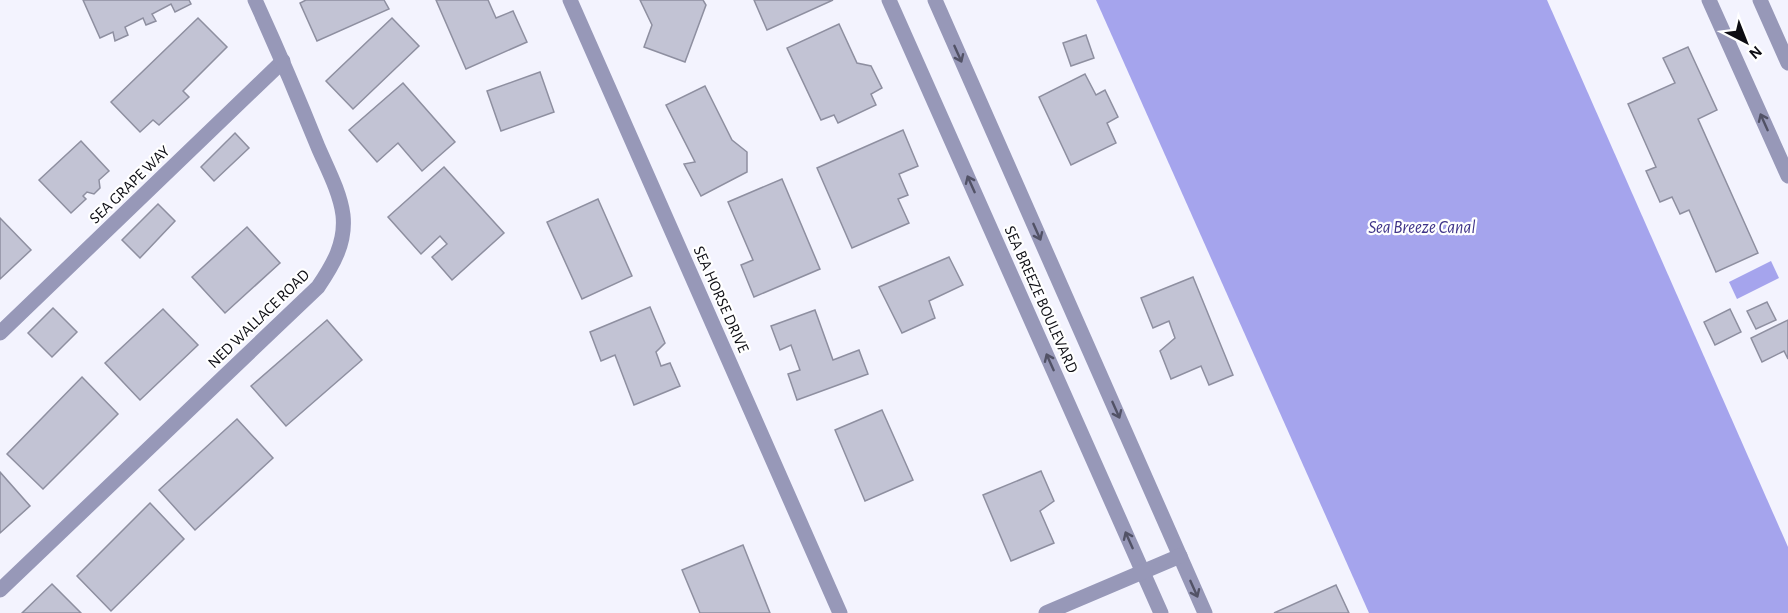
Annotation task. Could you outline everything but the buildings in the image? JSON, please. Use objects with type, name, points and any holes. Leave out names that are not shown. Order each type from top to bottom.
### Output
[{"type":"street","name":"NED WALLACE ROAD","points":[[0,590],[318,287],[333,265],[342,241],[342,215],[336,191],[284,61],[255,0]]},
{"type":"street","name":"SEA HORSE DRIVE","points":[[570,0],[840,613]]},
{"type":"street","name":"SEA BREEZE BOULEVARD","points":[[889,0],[1161,613]]},
{"type":"street","name":"SEA BREEZE BOULEVARD","points":[[935,0],[1205,613]]},
{"type":"street","points":[[1709,0],[1788,176]]},
{"type":"street","points":[[1760,0],[1788,63]]},
{"type":"street","name":"SEA GRAPE WAY","points":[[0,333],[284,61]]},
{"type":"street","points":[[1046,613],[1180,556]]},
{"type":"water","name":"Sea Breeze Canal","points":[[1096,0],[1547,0],[1788,547],[1788,613],[1369,613]]},
{"type":"water","points":[[1771,261],[1779,278],[1737,299],[1729,282]]}]
